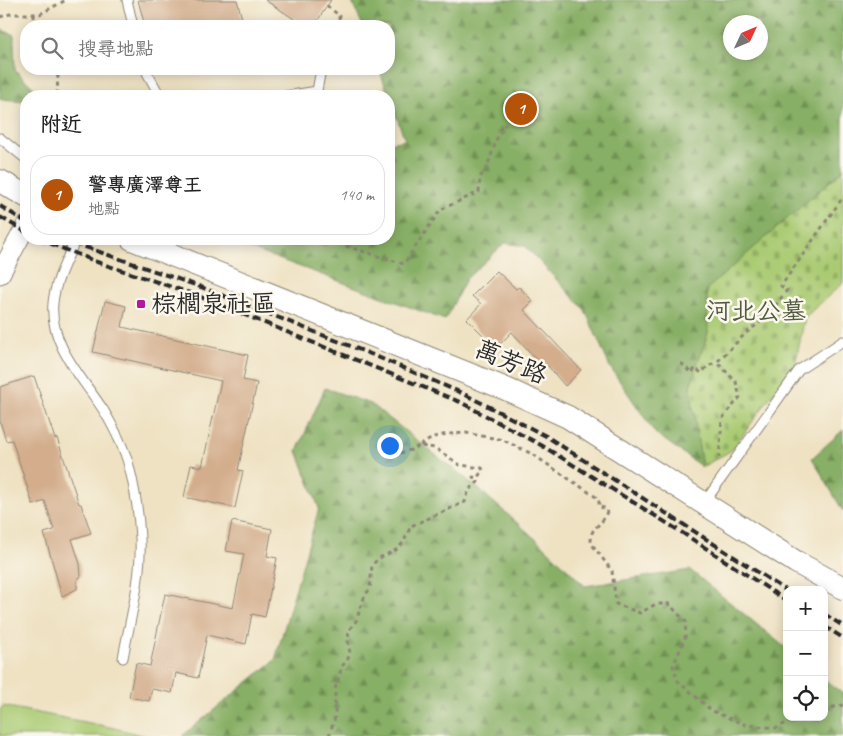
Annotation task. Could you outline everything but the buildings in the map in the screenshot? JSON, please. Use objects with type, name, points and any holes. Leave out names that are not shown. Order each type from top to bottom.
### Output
[{"type":"street","points":[[0,181],[20,193]]},
{"type":"street","points":[[0,274],[20,237]]},
{"type":"street","name":"萬芳路","points":[[147,245],[537,402],[575,421],[796,562],[843,588]]},
{"type":"lane","points":[[127,0],[132,20]]},
{"type":"lane","points":[[148,75],[157,90]]},
{"type":"lane","points":[[317,90],[320,75]]},
{"type":"lane","points":[[0,138],[20,154]]},
{"type":"lane","points":[[74,245],[56,288],[53,304],[54,328],[62,349],[115,432],[128,464],[137,500],[140,539],[137,582],[123,658]]},
{"type":"lane","points":[[704,503],[799,370],[843,341]]},
{"type":"path","points":[[0,17],[10,14],[40,14],[66,0]]},
{"type":"path","points":[[327,6],[340,16],[338,20]]},
{"type":"path","points":[[34,14],[34,20]]},
{"type":"path","points":[[57,90],[58,75]]},
{"type":"path","points":[[342,245],[404,264],[440,210],[480,192],[480,177],[486,170],[498,135],[512,114]]},
{"type":"path","points":[[681,363],[691,373],[696,368],[701,373],[708,366],[717,362],[746,333],[778,306],[787,290],[781,286],[843,197]]},
{"type":"path","points":[[717,362],[736,382],[740,397],[722,419],[718,483]]},
{"type":"path","points":[[400,453],[411,450],[434,437],[448,434],[466,433],[503,440],[532,454],[590,492],[599,502],[599,507],[605,508],[607,511],[601,524],[592,533],[591,542],[612,571],[616,604],[640,613],[656,604],[669,604],[686,622],[685,638],[674,666],[678,682],[712,711],[746,725],[777,728],[790,721]]},
{"type":"path","points":[[329,736],[336,717],[335,689],[342,666],[350,653],[349,630],[356,621],[365,595],[370,589],[372,565],[378,558],[396,550],[403,544],[412,526],[464,502],[469,490],[478,482],[473,477],[477,478],[483,470],[482,468],[460,465],[436,448],[419,446]]},
{"type":"path","points":[[828,709],[843,706]]},
{"type":"green space","points":[[351,0],[843,0],[843,170],[707,289],[708,333],[690,386],[702,467],[655,433],[610,367],[585,310],[525,246],[505,243],[466,279],[445,320],[240,245],[395,245],[395,142],[405,140],[395,113],[395,90],[387,90],[381,75],[395,75],[395,20],[360,20]]},
{"type":"green space","points":[[0,29],[14,35],[15,70],[36,90],[20,90],[20,101],[0,99]]},
{"type":"green space","name":"河北公墓","points":[[843,170],[843,283],[805,317],[794,370],[771,396],[732,450],[702,467],[690,386],[708,333],[707,289]]},
{"type":"green space","points":[[325,388],[371,404],[474,485],[547,549],[585,586],[690,570],[783,646],[783,721],[828,721],[828,682],[843,694],[843,736],[182,736],[275,660],[319,508],[297,451]]},
{"type":"green space","points":[[843,430],[843,511],[812,458]]},
{"type":"green space","points":[[3,706],[146,736],[0,736],[0,710]]},
{"type":"railway","points":[[0,206],[20,218]]},
{"type":"railway","points":[[0,217],[20,229]]},
{"type":"railway","points":[[54,245],[97,262],[193,294],[460,402],[541,445],[678,530],[783,598]]},
{"type":"railway","points":[[79,245],[201,287],[373,355],[464,394],[546,436],[783,588]]},
{"type":"railway","points":[[828,617],[843,626]]},
{"type":"railway","points":[[828,629],[843,638]]},
{"type":"place","name":"警專廣澤尊王","points":[[521,109]]},
{"type":"place","name":"棕櫚泉社區","points":[[141,304]]}]
